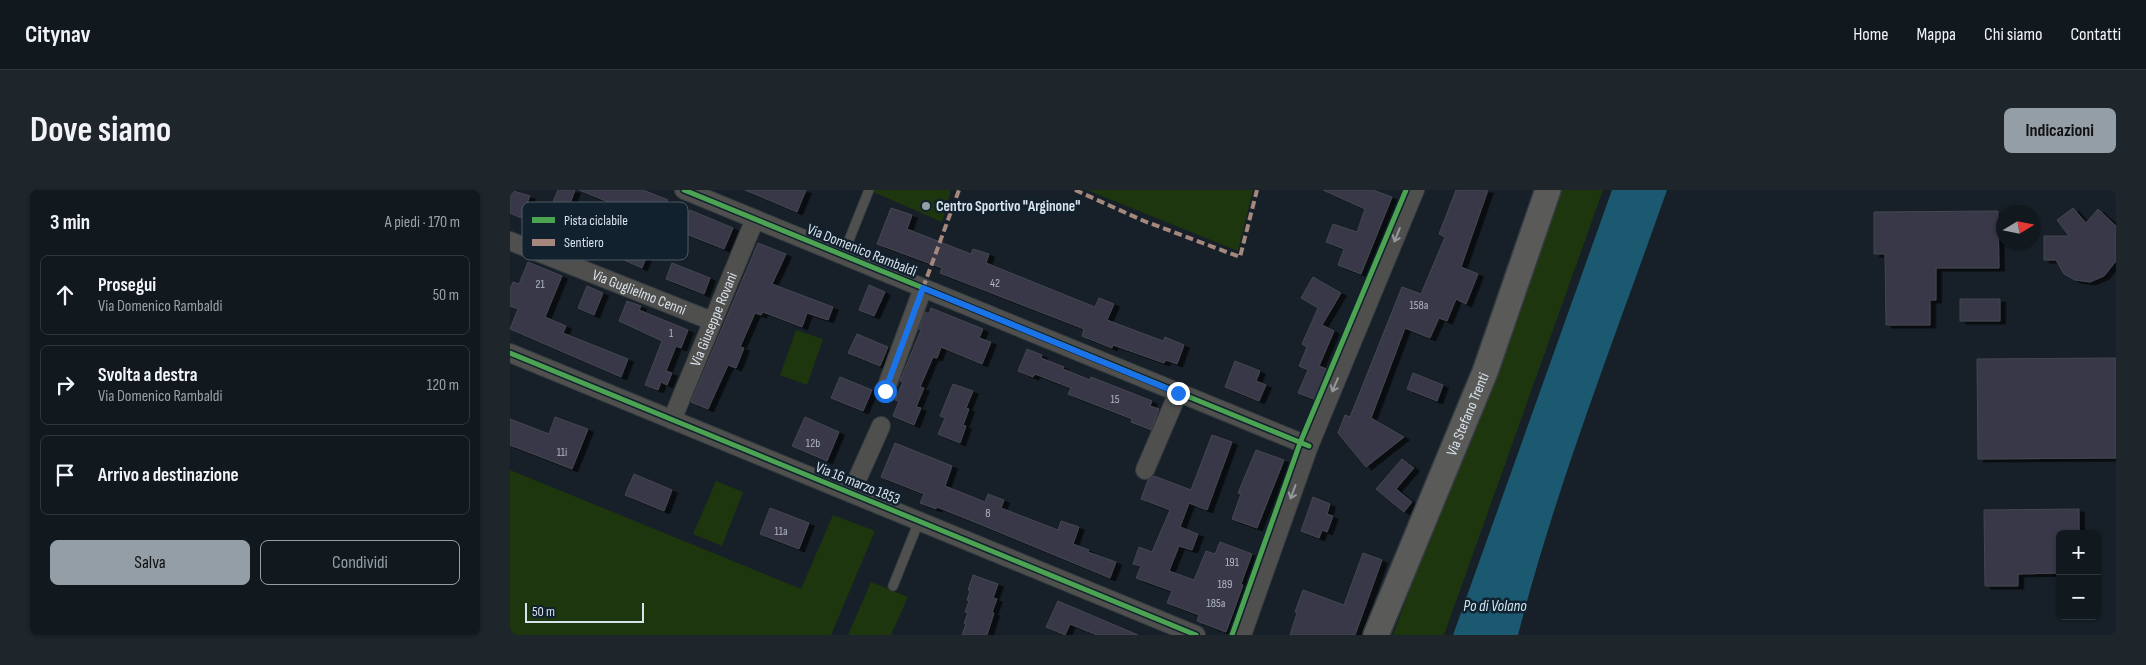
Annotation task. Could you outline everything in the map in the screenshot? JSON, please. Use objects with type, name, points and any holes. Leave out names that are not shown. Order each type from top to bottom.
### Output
[{"type":"main road","name":"Via Stefano Trenti","points":[[1376,635],[1485,372],[1548,190]]},
{"type":"street","name":"Via Domenico Rambaldi","points":[[684,190],[1309,446]]},
{"type":"street","points":[[1242,635],[1309,446],[1415,190]]},
{"type":"street","name":"Via Giuseppe Rovani","points":[[672,420],[755,219]]},
{"type":"street","name":"Via Guglielmo Cenni","points":[[510,241],[522,246]]},
{"type":"street","name":"Via Guglielmo Cenni","points":[[558,260],[712,321]]},
{"type":"street","name":"Via Domenico Rambaldi","points":[[885,391],[923,288]]},
{"type":"street","name":"Via 16 marzo 1853","points":[[510,353],[1196,635]]},
{"type":"street","points":[[1146,470],[1178,393]]},
{"type":"street","name":"Via 16 marzo 1853","points":[[851,493],[881,426]]},
{"type":"lane","name":"Via Domenico Rambaldi","points":[[843,255],[869,190]]},
{"type":"lane","points":[[893,586],[919,521]]},
{"type":"green space","name":"Centro Sportivo \"Arginone\"","points":[[869,190],[951,190],[942,222]]},
{"type":"green space","points":[[1087,190],[1253,190],[1238,251]]},
{"type":"green space","points":[[1557,190],[1603,190],[1444,635],[1393,635]]},
{"type":"green space","points":[[796,330],[823,339],[807,385],[780,375]]},
{"type":"green space","points":[[510,470],[801,589],[833,515],[875,531],[831,635],[510,635]]},
{"type":"green space","points":[[716,481],[743,492],[722,546],[693,534]]},
{"type":"green space","points":[[871,582],[908,597],[891,635],[848,635]]},
{"type":"water","name":"Po di Volano","points":[[1612,190],[1667,190],[1550,522],[1518,635],[1453,635]]},
{"type":"building","points":[[510,190],[530,196],[528,202],[522,202],[521,218],[510,213]]},
{"type":"building","points":[[558,190],[575,190],[571,202],[553,202]]},
{"type":"building","points":[[579,190],[643,190],[668,200],[667,202],[608,202]]},
{"type":"building","points":[[745,190],[806,190],[797,212]]},
{"type":"building","points":[[1323,190],[1373,190],[1392,197],[1361,274],[1338,265],[1344,249],[1326,242],[1333,224],[1357,232],[1365,209]]},
{"type":"building","points":[[1456,190],[1488,190],[1461,267],[1478,274],[1466,304],[1456,299],[1447,321],[1439,318],[1430,338],[1405,328],[1371,418],[1404,437],[1366,467],[1338,433],[1345,415],[1350,417],[1402,287],[1421,294],[1445,237],[1439,234]]},
{"type":"building","points":[[891,208],[912,215],[907,229],[971,254],[973,249],[989,254],[986,263],[1095,307],[1099,298],[1114,304],[1107,320],[1163,341],[1165,337],[1184,345],[1177,364],[1166,360],[1164,363],[1113,345],[1112,348],[1082,336],[1084,329],[940,273],[942,268],[877,244]]},
{"type":"building","points":[[2073,208],[2086,223],[2098,209],[2116,226],[2116,261],[2104,276],[2090,282],[2075,280],[2064,274],[2056,260],[2044,260],[2044,236],[2069,236],[2057,220]]},
{"type":"building","points":[[690,210],[733,228],[724,249],[688,235],[688,215]]},
{"type":"building","points":[[1996,211],[1996,250],[1999,250],[1999,268],[1936,268],[1936,300],[1930,300],[1930,325],[1886,325],[1885,254],[1874,254],[1874,212]]},
{"type":"building","points":[[758,243],[786,254],[772,284],[833,307],[828,320],[807,313],[802,327],[763,312],[761,315],[755,313],[740,347],[744,348],[736,368],[728,365],[708,409],[691,402]]},
{"type":"building","points":[[624,260],[645,260],[642,268]]},
{"type":"building","points":[[528,262],[562,276],[545,317],[566,326],[563,333],[628,359],[621,377],[510,329],[518,309],[510,306],[510,289],[513,282],[519,284]]},
{"type":"building","points":[[672,263],[710,278],[704,294],[666,279]]},
{"type":"building","points":[[1313,277],[1341,293],[1322,325],[1334,331],[1319,366],[1329,370],[1316,400],[1298,393],[1308,370],[1299,366],[1307,347],[1302,344],[1318,308],[1301,298]]},
{"type":"building","points":[[869,285],[885,292],[874,316],[859,310]]},
{"type":"building","points":[[587,286],[603,293],[594,315],[578,308]]},
{"type":"building","points":[[1960,299],[2000,299],[2000,321],[1960,321]]},
{"type":"building","points":[[627,301],[641,306],[639,310],[688,330],[681,348],[676,346],[666,371],[672,373],[667,385],[661,382],[658,390],[645,385],[662,341],[619,321]]},
{"type":"building","points":[[931,308],[983,329],[979,338],[991,342],[982,364],[941,347],[937,358],[933,357],[920,387],[924,388],[916,407],[921,408],[914,425],[893,416],[899,401],[895,400],[903,382],[900,381],[921,330],[919,329],[925,312],[929,314]]},
{"type":"building","points":[[857,334],[888,347],[880,366],[848,353]]},
{"type":"building","points":[[1027,349],[1042,355],[1041,358],[1064,367],[1063,369],[1090,380],[1091,377],[1152,401],[1150,406],[1159,409],[1151,430],[1131,422],[1132,419],[1068,394],[1071,388],[1035,374],[1033,377],[1018,371]]},
{"type":"building","points":[[2116,358],[2116,458],[1978,459],[1977,359]]},
{"type":"building","points":[[1235,361],[1260,371],[1256,381],[1266,385],[1259,401],[1225,387]]},
{"type":"building","points":[[1413,373],[1443,385],[1437,401],[1407,389]]},
{"type":"building","points":[[840,377],[872,390],[863,411],[831,398]]},
{"type":"building","points":[[953,384],[973,391],[966,408],[969,409],[963,425],[966,426],[960,443],[938,434],[945,418],[940,416]]},
{"type":"building","points":[[555,417],[588,429],[572,469],[510,445],[510,419],[549,434]]},
{"type":"building","points":[[805,417],[839,432],[827,461],[792,446]]},
{"type":"building","points":[[1212,435],[1232,442],[1207,510],[1189,503],[1180,527],[1198,534],[1192,550],[1179,546],[1169,571],[1194,580],[1206,551],[1215,554],[1220,542],[1252,554],[1226,632],[1197,621],[1199,615],[1167,603],[1172,591],[1136,578],[1141,566],[1133,564],[1139,547],[1152,552],[1170,510],[1141,499],[1148,480],[1154,476],[1191,490]]},
{"type":"building","points":[[895,443],[952,466],[945,486],[985,502],[988,494],[1004,500],[1001,508],[1058,530],[1061,521],[1079,527],[1073,544],[1089,550],[1088,552],[1116,562],[1110,578],[937,507],[936,509],[920,503],[924,494],[881,477]]},
{"type":"building","points":[[1256,450],[1284,460],[1257,528],[1232,519],[1241,494],[1238,493]]},
{"type":"building","points":[[1402,459],[1414,468],[1396,489],[1412,502],[1404,512],[1376,489]]},
{"type":"building","points":[[634,474],[672,490],[664,511],[625,495]]},
{"type":"building","points":[[1313,497],[1330,504],[1327,514],[1333,516],[1327,532],[1322,530],[1319,538],[1301,531]]},
{"type":"building","points":[[770,508],[809,523],[799,549],[760,534]]},
{"type":"building","points":[[2079,509],[2079,530],[2056,530],[2056,573],[2018,574],[2018,586],[1985,586],[1984,510]]},
{"type":"building","points":[[1363,553],[1382,560],[1355,635],[1290,635],[1297,613],[1295,612],[1303,590],[1344,605]]},
{"type":"building","points":[[973,575],[998,584],[993,598],[997,599],[992,612],[994,613],[987,635],[962,635],[968,613],[965,612],[969,601],[967,600],[970,591],[968,590]]},
{"type":"building","points":[[1058,601],[1138,635],[1097,635],[1070,624],[1065,635],[1046,627]]},
{"type":"marked path","points":[[923,288],[959,190]]},
{"type":"marked path","points":[[1075,190],[1144,221],[1240,257],[1257,190]]},
{"type":"cycle path","points":[[684,190],[1309,446]]},
{"type":"cycle path","points":[[1232,635],[1300,443],[1406,190]]},
{"type":"cycle path","points":[[510,353],[1196,635]]},
{"type":"place","name":"Centro Sportivo \"Arginone\"","points":[[926,206]]},
{"type":"route","points":[[885,391],[923,288],[1178,393]]}]
